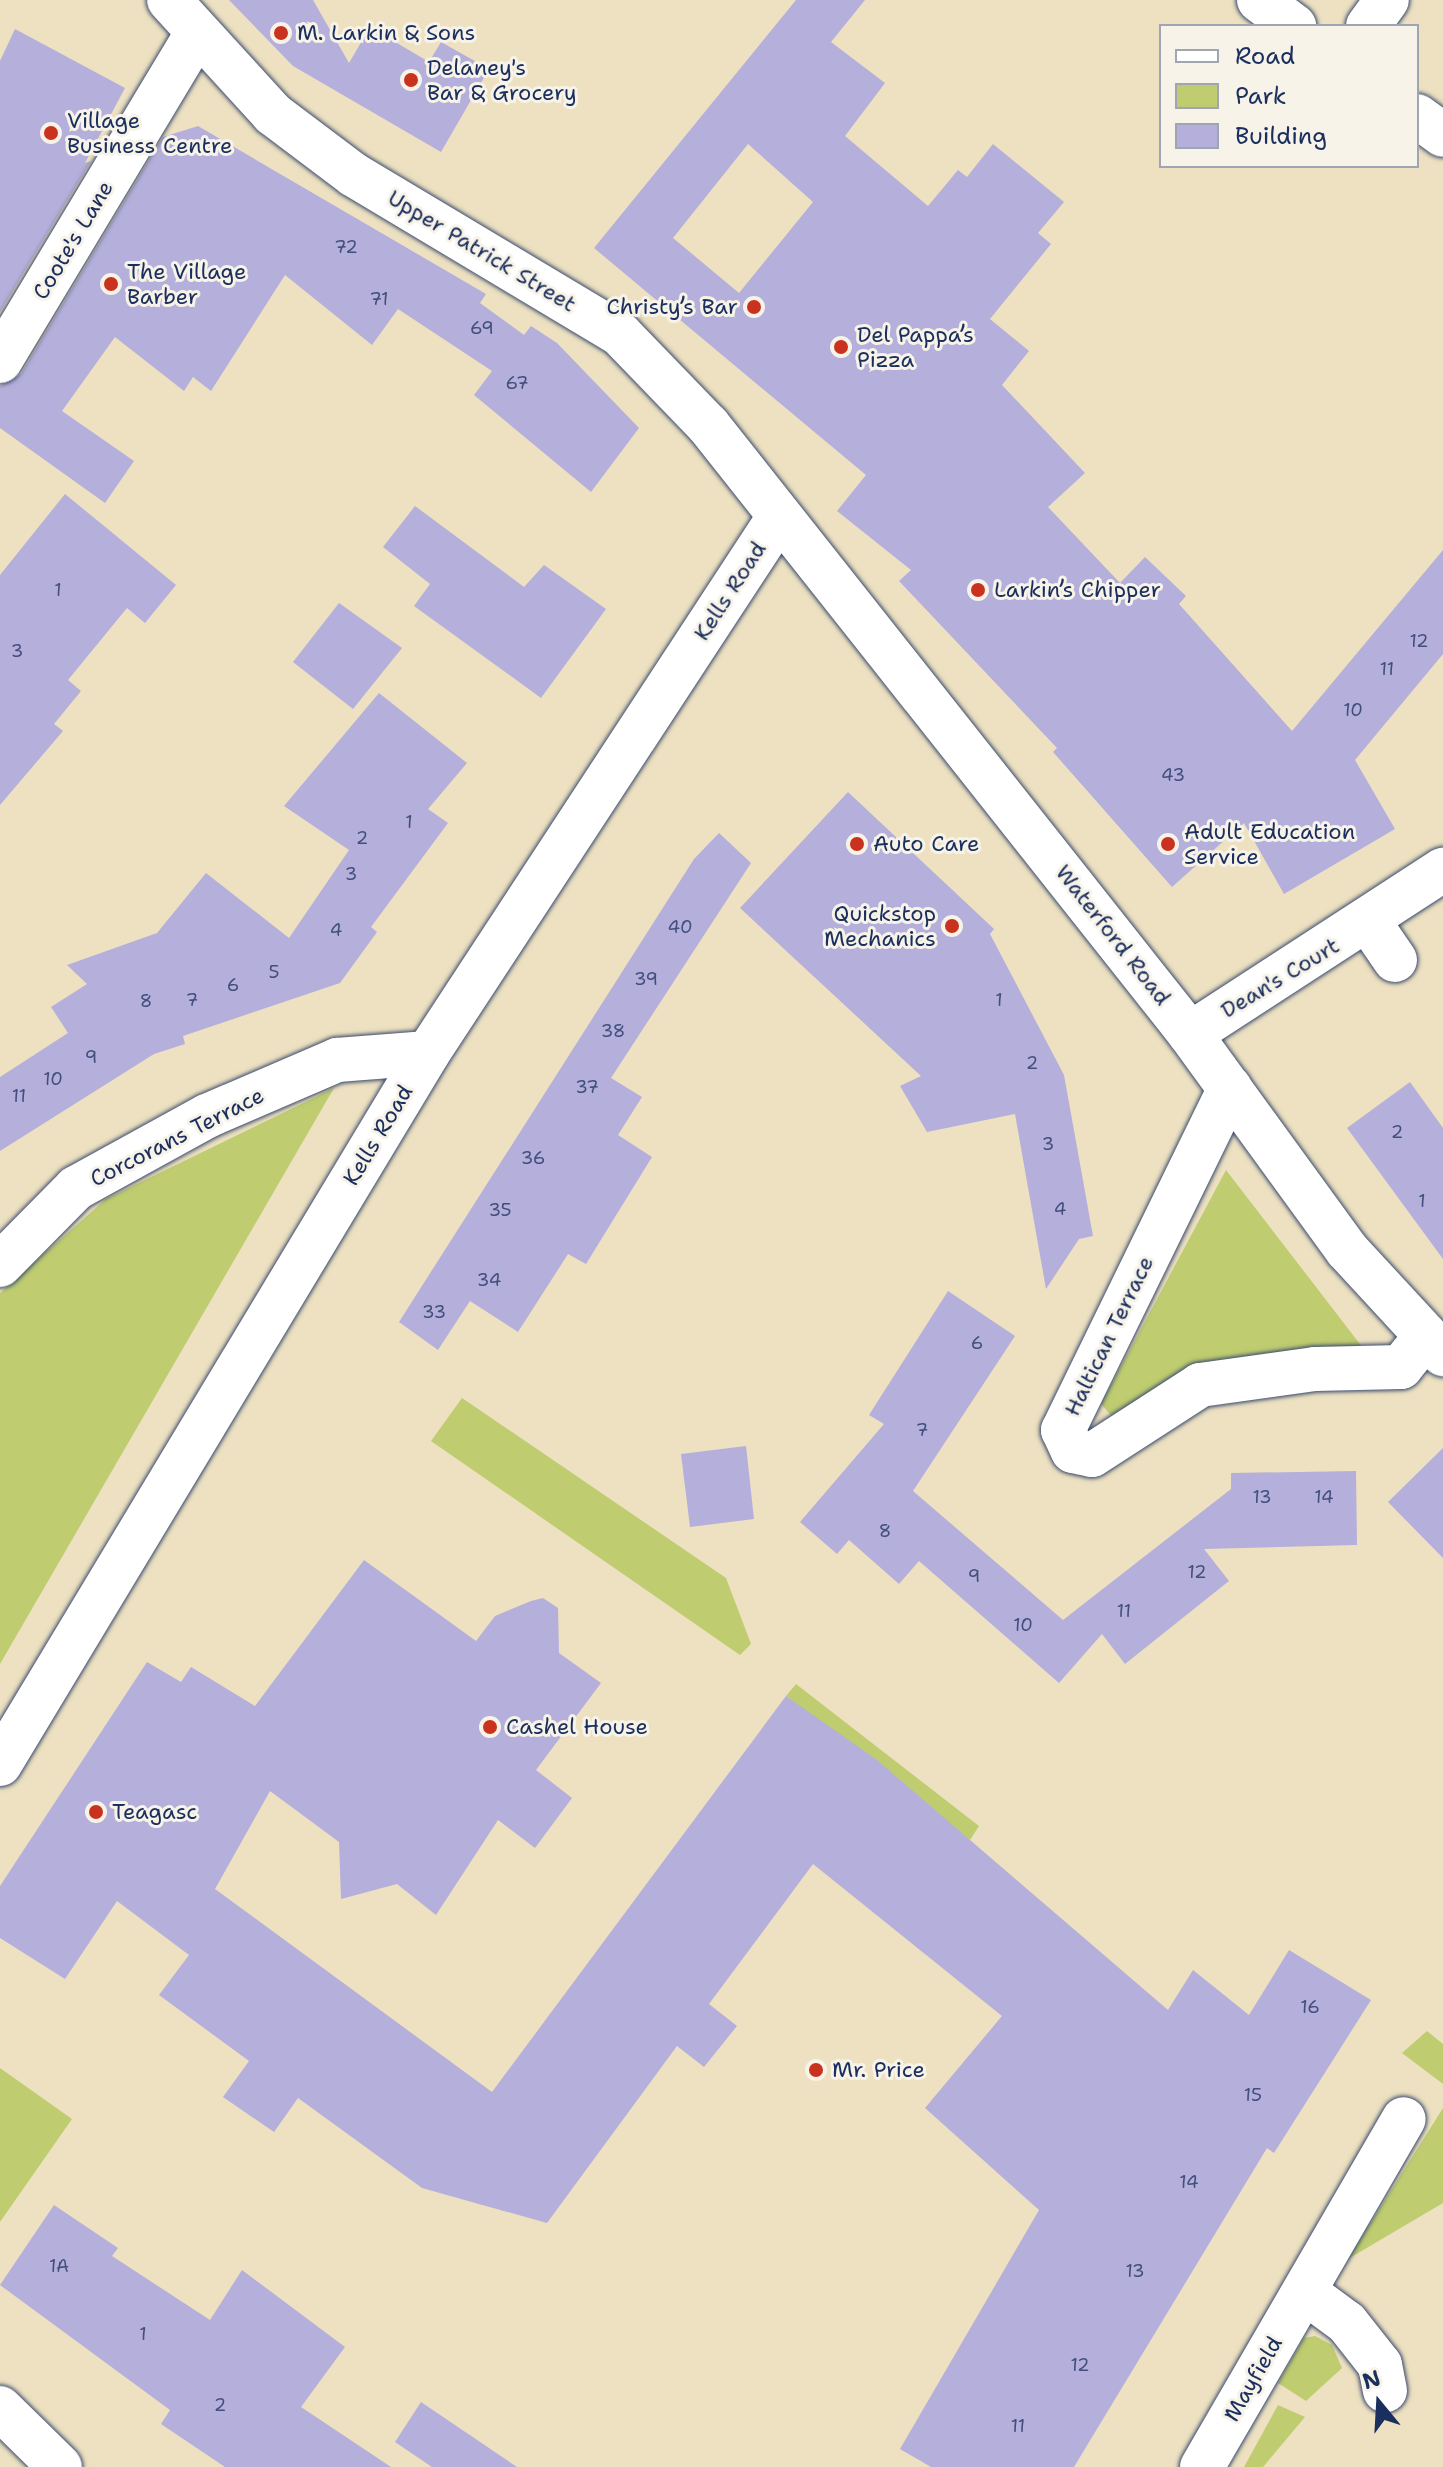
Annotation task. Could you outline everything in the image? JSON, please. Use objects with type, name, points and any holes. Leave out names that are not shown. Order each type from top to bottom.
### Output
[{"type":"main road","name":"Upper Patrick Street","points":[[169,0],[195,36],[273,114],[354,175],[620,334],[708,425],[777,520]]},
{"type":"main road","points":[[1259,0],[1291,24]]},
{"type":"main road","points":[[1369,24],[1387,0]]},
{"type":"main road","name":"Coote's Lane","points":[[0,361],[195,36]]},
{"type":"main road","points":[[1419,117],[1443,135]]},
{"type":"main road","name":"Waterford Road","points":[[777,520],[1190,1034],[1347,1250],[1434,1346]]},
{"type":"main road","name":"Kells Road","points":[[0,1764],[428,1053],[777,520]]},
{"type":"main road","name":"Dean's Court","points":[[1190,1034],[1369,922],[1443,870]]},
{"type":"main road","points":[[1369,922],[1395,960]]},
{"type":"main road","name":"Corcorans Terrace","points":[[0,1265],[76,1188],[207,1116],[337,1060],[428,1053]]},
{"type":"main road","name":"Haltican Terrace","points":[[1230,1088],[1063,1430],[1073,1451],[1092,1455],[1200,1385],[1315,1369],[1401,1367],[1434,1346]]},
{"type":"main road","name":"Mayfield","points":[[1202,2467],[1404,2119]]},
{"type":"main road","points":[[1305,2292],[1347,2323],[1380,2365],[1385,2391]]},
{"type":"main road","points":[[0,2408],[60,2467]]},
{"type":"green space","points":[[334,1088],[0,1664],[0,1293],[106,1199]]},
{"type":"green space","points":[[1226,1170],[1363,1348],[1256,1355],[1193,1369],[1115,1420],[1101,1404]]},
{"type":"green space","points":[[462,1398],[726,1578],[751,1644],[740,1655],[431,1441]]},
{"type":"green space","points":[[796,1684],[979,1826],[970,1840],[786,1696]]},
{"type":"green space","points":[[1427,2031],[1443,2044],[1443,2084],[1402,2053]]},
{"type":"green space","points":[[0,2068],[72,2119],[0,2222]]},
{"type":"green space","points":[[1443,2108],[1443,2203],[1348,2259]]},
{"type":"green space","points":[[1315,2336],[1332,2345],[1342,2368],[1306,2401],[1278,2383],[1304,2338]]},
{"type":"green space","points":[[1278,2405],[1305,2417],[1263,2467],[1244,2467]]},
{"type":"building","name":"Delaney's Bar & Grocery","points":[[229,0],[313,0],[349,63],[370,27],[429,62],[441,42],[489,69],[441,152],[293,66]]},
{"type":"building","points":[[796,0],[865,0],[831,42],[885,83],[845,136],[928,206],[958,170],[967,177],[993,144],[1064,202],[1038,233],[1051,244],[990,319],[1029,351],[1002,385],[1085,473],[1048,507],[1120,583],[1145,557],[1186,596],[1179,604],[1292,731],[1443,550],[1443,654],[1355,760],[1395,829],[1284,894],[1244,823],[1172,887],[1053,752],[1057,748],[899,581],[911,570],[837,511],[866,475],[594,248]],"holes":[[[748,144],[813,202],[739,293],[673,238]]]},
{"type":"building","name":"Village Business Centre","points":[[15,29],[125,88],[85,163],[91,161],[0,312],[0,61]]},
{"type":"building","points":[[198,126],[486,294],[480,303],[524,335],[531,326],[557,343],[639,428],[591,492],[474,395],[492,371],[398,309],[372,345],[285,275],[211,391],[193,377],[184,391],[115,337],[62,411],[134,461],[105,503],[0,428],[0,386],[21,374],[163,137]]},
{"type":"building","points":[[65,494],[176,585],[145,623],[127,608],[68,680],[81,691],[54,724],[63,731],[0,805],[0,575]]},
{"type":"building","points":[[415,506],[524,587],[544,565],[606,609],[541,698],[414,606],[430,584],[383,547]]},
{"type":"building","points":[[339,603],[402,648],[353,709],[293,662]]},
{"type":"building","points":[[379,693],[467,763],[428,809],[448,823],[371,927],[377,932],[340,983],[183,1036],[185,1044],[154,1054],[0,1151],[0,1077],[68,1033],[51,1007],[87,984],[67,965],[157,933],[206,873],[289,938],[349,850],[284,806]]},
{"type":"building","points":[[848,792],[994,929],[990,934],[1064,1075],[1093,1236],[1079,1239],[1046,1289],[1015,1114],[927,1132],[900,1086],[921,1076],[740,908]]},
{"type":"building","points":[[719,833],[751,863],[611,1078],[642,1097],[618,1135],[652,1157],[586,1264],[568,1254],[518,1332],[470,1301],[438,1350],[399,1322],[694,859]]},
{"type":"building","points":[[1410,1082],[1443,1128],[1443,1259],[1347,1128]]},
{"type":"building","points":[[948,1291],[1015,1336],[913,1491],[1063,1620],[1231,1489],[1231,1473],[1356,1471],[1357,1545],[1204,1549],[1229,1581],[1125,1664],[1102,1634],[1059,1683],[919,1561],[899,1584],[849,1540],[837,1554],[800,1522],[884,1424],[869,1415]]},
{"type":"building","points":[[746,1446],[754,1519],[690,1527],[681,1454]]},
{"type":"building","points":[[1443,1448],[1443,1558],[1388,1502]]},
{"type":"building","points":[[364,1560],[476,1641],[495,1616],[531,1601],[543,1598],[558,1608],[559,1653],[601,1683],[536,1770],[572,1798],[535,1848],[498,1820],[436,1915],[397,1884],[341,1899],[339,1842],[270,1791],[215,1889],[492,2092],[786,1696],[877,1760],[1168,2010],[1193,1970],[1249,2015],[1289,1950],[1371,2000],[1274,2153],[1267,2148],[1074,2467],[931,2467],[900,2449],[1039,2210],[925,2108],[1002,2016],[813,1864],[709,2004],[737,2026],[704,2067],[677,2046],[547,2223],[422,2188],[298,2098],[274,2132],[223,2097],[249,2061],[159,1995],[189,1955],[117,1901],[65,1979],[0,1938],[0,1886],[147,1662],[181,1682],[191,1667],[255,1706]]},
{"type":"building","points":[[54,2205],[118,2248],[112,2256],[210,2320],[242,2270],[345,2347],[301,2407],[391,2467],[225,2467],[161,2424],[170,2410],[0,2285]]},
{"type":"building","points":[[421,2402],[517,2467],[432,2467],[395,2442]]},
{"type":"place","name":"M. Larkin & Sons","points":[[281,33]]},
{"type":"place","name":"Delaney's Bar & Grocery","points":[[411,80]]},
{"type":"place","name":"Village Business Centre","points":[[51,133]]},
{"type":"place","name":"The Village Barber","points":[[111,284]]},
{"type":"place","name":"Christy’s Bar","points":[[754,307]]},
{"type":"place","name":"Del Pappa’s Pizza","points":[[841,347]]},
{"type":"place","name":"Larkin’s Chipper","points":[[978,590]]},
{"type":"place","name":"Auto Care","points":[[857,844]]},
{"type":"place","name":"Adult Education Service","points":[[1168,844]]},
{"type":"place","name":"Quickstop Mechanics","points":[[952,926]]},
{"type":"place","name":"Cashel House","points":[[490,1727]]},
{"type":"place","name":"Teagasc","points":[[96,1812]]},
{"type":"place","name":"Mr. Price","points":[[816,2070]]}]
